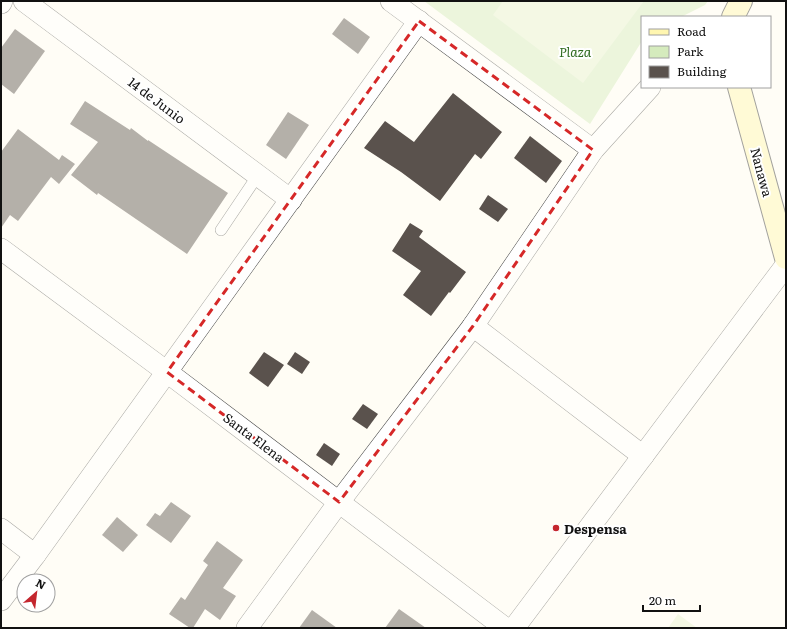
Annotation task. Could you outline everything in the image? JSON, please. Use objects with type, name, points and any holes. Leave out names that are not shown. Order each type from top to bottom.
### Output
[{"type":"main road","points":[[734,16],[741,1]]},
{"type":"main road","name":"Nanawa","points":[[739,88],[786,258]]},
{"type":"street","name":"14 de Junio","points":[[24,1],[291,200]]},
{"type":"street","points":[[392,1],[593,150]]},
{"type":"street","points":[[1,600],[35,555],[419,21]]},
{"type":"street","points":[[247,628],[339,502],[473,326],[593,150],[649,88]]},
{"type":"street","name":"Santa Elena","points":[[1,249],[167,372],[505,628]]},
{"type":"street","points":[[514,628],[786,265]]},
{"type":"street","points":[[473,326],[643,456]]},
{"type":"street","points":[[1,529],[35,555]]},
{"type":"lane","points":[[221,230],[258,175]]},
{"type":"highlighted area","points":[[419,21],[593,150],[473,326],[339,502],[167,372]]},
{"type":"green space","name":"Plaza","points":[[424,1],[708,1],[705,5],[683,16],[641,16],[641,43],[590,124]]},
{"type":"green space","points":[[503,1],[644,1],[583,83],[493,15]]},
{"type":"green space","points":[[678,614],[697,628],[668,628]]},
{"type":"building","points":[[344,18],[370,37],[358,54],[332,34]]},
{"type":"building","points":[[15,29],[45,51],[14,94],[1,84],[1,48]]},
{"type":"building","points":[[453,93],[502,132],[481,159],[475,154],[440,201],[401,172],[364,148],[385,121],[414,142]]},
{"type":"building","points":[[85,101],[130,130],[131,128],[148,141],[228,193],[187,254],[98,193],[97,195],[71,175],[98,142],[70,124]]},
{"type":"building","points":[[288,112],[309,125],[286,159],[266,145]]},
{"type":"building","points":[[18,129],[59,160],[62,155],[75,164],[59,184],[51,177],[18,221],[10,215],[1,228],[1,152]]},
{"type":"building","points":[[530,136],[562,161],[546,183],[514,158]]},
{"type":"building","points":[[488,195],[508,209],[498,222],[479,209]]},
{"type":"building","points":[[410,223],[423,231],[419,237],[466,272],[431,316],[403,295],[421,271],[392,251]]},
{"type":"building","points":[[264,352],[284,365],[268,387],[249,373]]},
{"type":"building","points":[[295,352],[310,362],[302,374],[287,364]]},
{"type":"building","points":[[363,404],[378,414],[367,429],[352,419]]},
{"type":"building","points":[[324,443],[340,454],[332,466],[316,455]]},
{"type":"building","points":[[171,502],[191,516],[171,543],[146,525],[155,513],[160,516]]},
{"type":"building","points":[[117,517],[138,535],[123,552],[102,535]]},
{"type":"building","points":[[217,541],[243,560],[223,588],[236,596],[220,620],[205,609],[193,628],[190,628],[169,614],[181,597],[185,600],[208,565],[203,561]]},
{"type":"building","points":[[399,609],[426,628],[385,628]]},
{"type":"building","points":[[312,610],[337,628],[299,628]]},
{"type":"place","name":"Despensa","points":[[556,528]]}]
